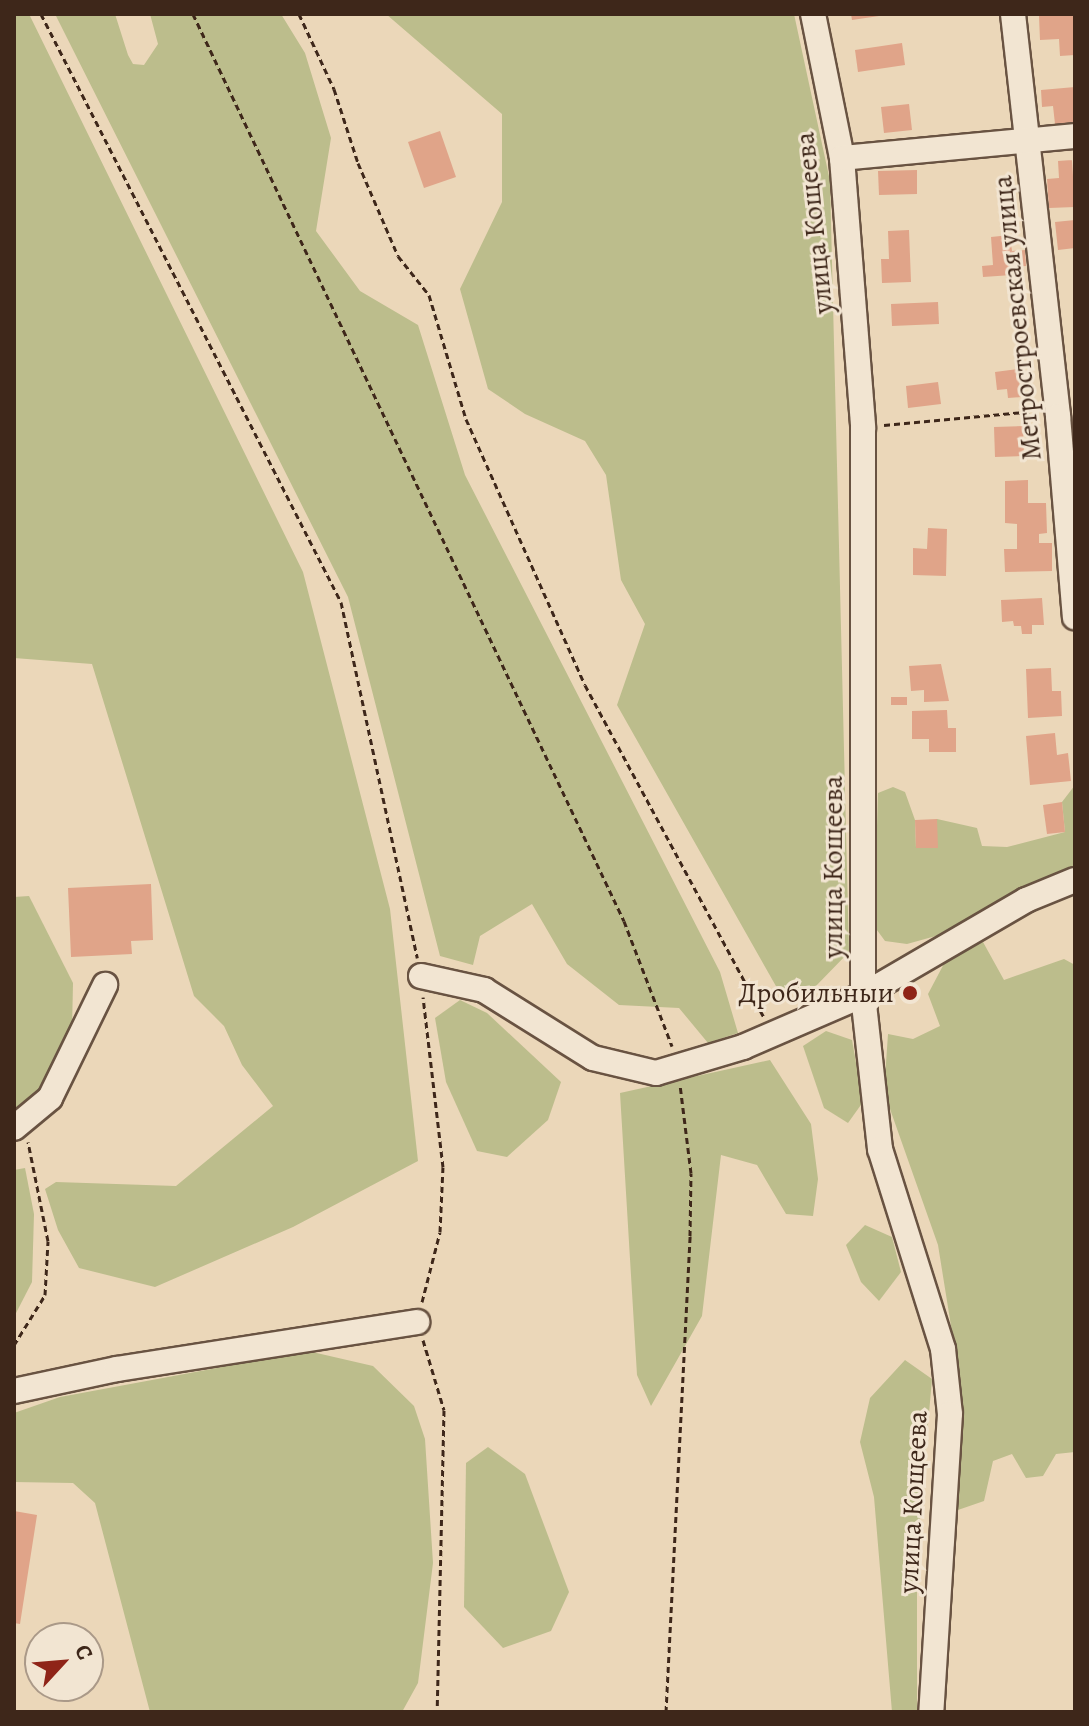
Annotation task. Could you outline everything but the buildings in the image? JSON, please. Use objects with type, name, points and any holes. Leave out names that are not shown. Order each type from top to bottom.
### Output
[{"type":"street","name":"улица Кощеева","points":[[813,14],[842,158],[863,427],[863,995],[880,1149],[943,1349],[950,1414],[931,1712]]},
{"type":"street","name":"Метростроевская улица","points":[[1013,14],[1067,415],[1075,617]]},
{"type":"street","points":[[842,158],[1075,136]]},
{"type":"street","points":[[421,976],[484,990],[593,1058],[656,1073],[774,1033],[863,995],[1026,900],[1075,880]]},
{"type":"street","points":[[19,1125],[50,1098],[105,985]]},
{"type":"street","points":[[14,1391],[117,1369],[417,1322]]},
{"type":"path","points":[[41,14],[341,602],[421,976],[443,1167],[440,1232],[417,1322],[444,1410],[437,1712]]},
{"type":"path","points":[[193,14],[624,921],[677,1067],[691,1173],[666,1712]]},
{"type":"path","points":[[299,14],[334,89],[358,163],[398,256],[429,295],[466,419],[585,685],[735,970],[774,1033]]},
{"type":"path","points":[[863,427],[1027,409],[1067,415]]},
{"type":"path","points":[[14,1345],[45,1295],[48,1241],[19,1125]]},
{"type":"green space","points":[[14,14],[29,14],[303,572],[390,909],[418,1161],[293,1227],[155,1287],[79,1268],[58,1230],[45,1189],[56,1182],[176,1186],[273,1106],[242,1065],[224,1026],[194,996],[92,664],[14,658]]},
{"type":"green space","points":[[55,14],[115,14],[133,64],[144,65],[158,44],[150,14],[281,14],[305,53],[331,138],[316,231],[360,291],[418,325],[465,475],[720,972],[738,1033],[708,1043],[679,1008],[619,1005],[567,964],[532,904],[480,936],[473,965],[440,956],[348,597]]},
{"type":"green space","points":[[386,14],[794,14],[830,181],[849,952],[814,988],[781,995],[617,705],[645,624],[621,580],[606,475],[585,441],[525,414],[488,389],[460,289],[502,202],[502,114]]},
{"type":"green space","points":[[1075,785],[1075,866],[943,934],[907,944],[885,941],[874,926],[878,793],[893,787],[905,792],[915,820],[916,848],[937,819],[977,828],[982,846],[1007,847],[1065,832],[1062,802]]},
{"type":"green space","points":[[29,896],[73,983],[72,1030],[45,1085],[14,1109],[14,897]]},
{"type":"green space","points":[[983,942],[1004,980],[1064,959],[1075,965],[1075,1452],[1056,1454],[1043,1476],[1026,1478],[1012,1454],[993,1461],[984,1501],[955,1511],[956,1357],[938,1245],[884,1092],[888,1034],[913,1039],[940,1026],[928,994],[947,958]]},
{"type":"green space","points":[[460,1000],[487,1013],[561,1082],[548,1120],[507,1157],[477,1151],[446,1082],[435,1018]]},
{"type":"green space","points":[[826,1031],[852,1040],[863,1102],[848,1123],[824,1108],[803,1046]]},
{"type":"green space","points":[[770,1060],[811,1124],[818,1179],[813,1216],[786,1214],[757,1165],[721,1155],[702,1316],[651,1406],[637,1375],[620,1093]]},
{"type":"green space","points":[[25,1168],[34,1214],[32,1282],[14,1317],[14,1170]]},
{"type":"green space","points":[[865,1225],[892,1237],[901,1272],[879,1301],[861,1282],[846,1245]]},
{"type":"green space","points":[[308,1351],[373,1366],[414,1406],[425,1439],[433,1563],[418,1683],[402,1712],[150,1712],[95,1503],[73,1483],[14,1482],[14,1413],[60,1397]]},
{"type":"green space","points":[[905,1360],[932,1379],[917,1551],[917,1712],[892,1712],[874,1497],[860,1442],[870,1398]]},
{"type":"green space","points":[[488,1447],[525,1474],[569,1592],[551,1631],[503,1648],[464,1607],[466,1463]]},
{"type":"place","name":"Дробильныи","points":[[910,993]]}]
